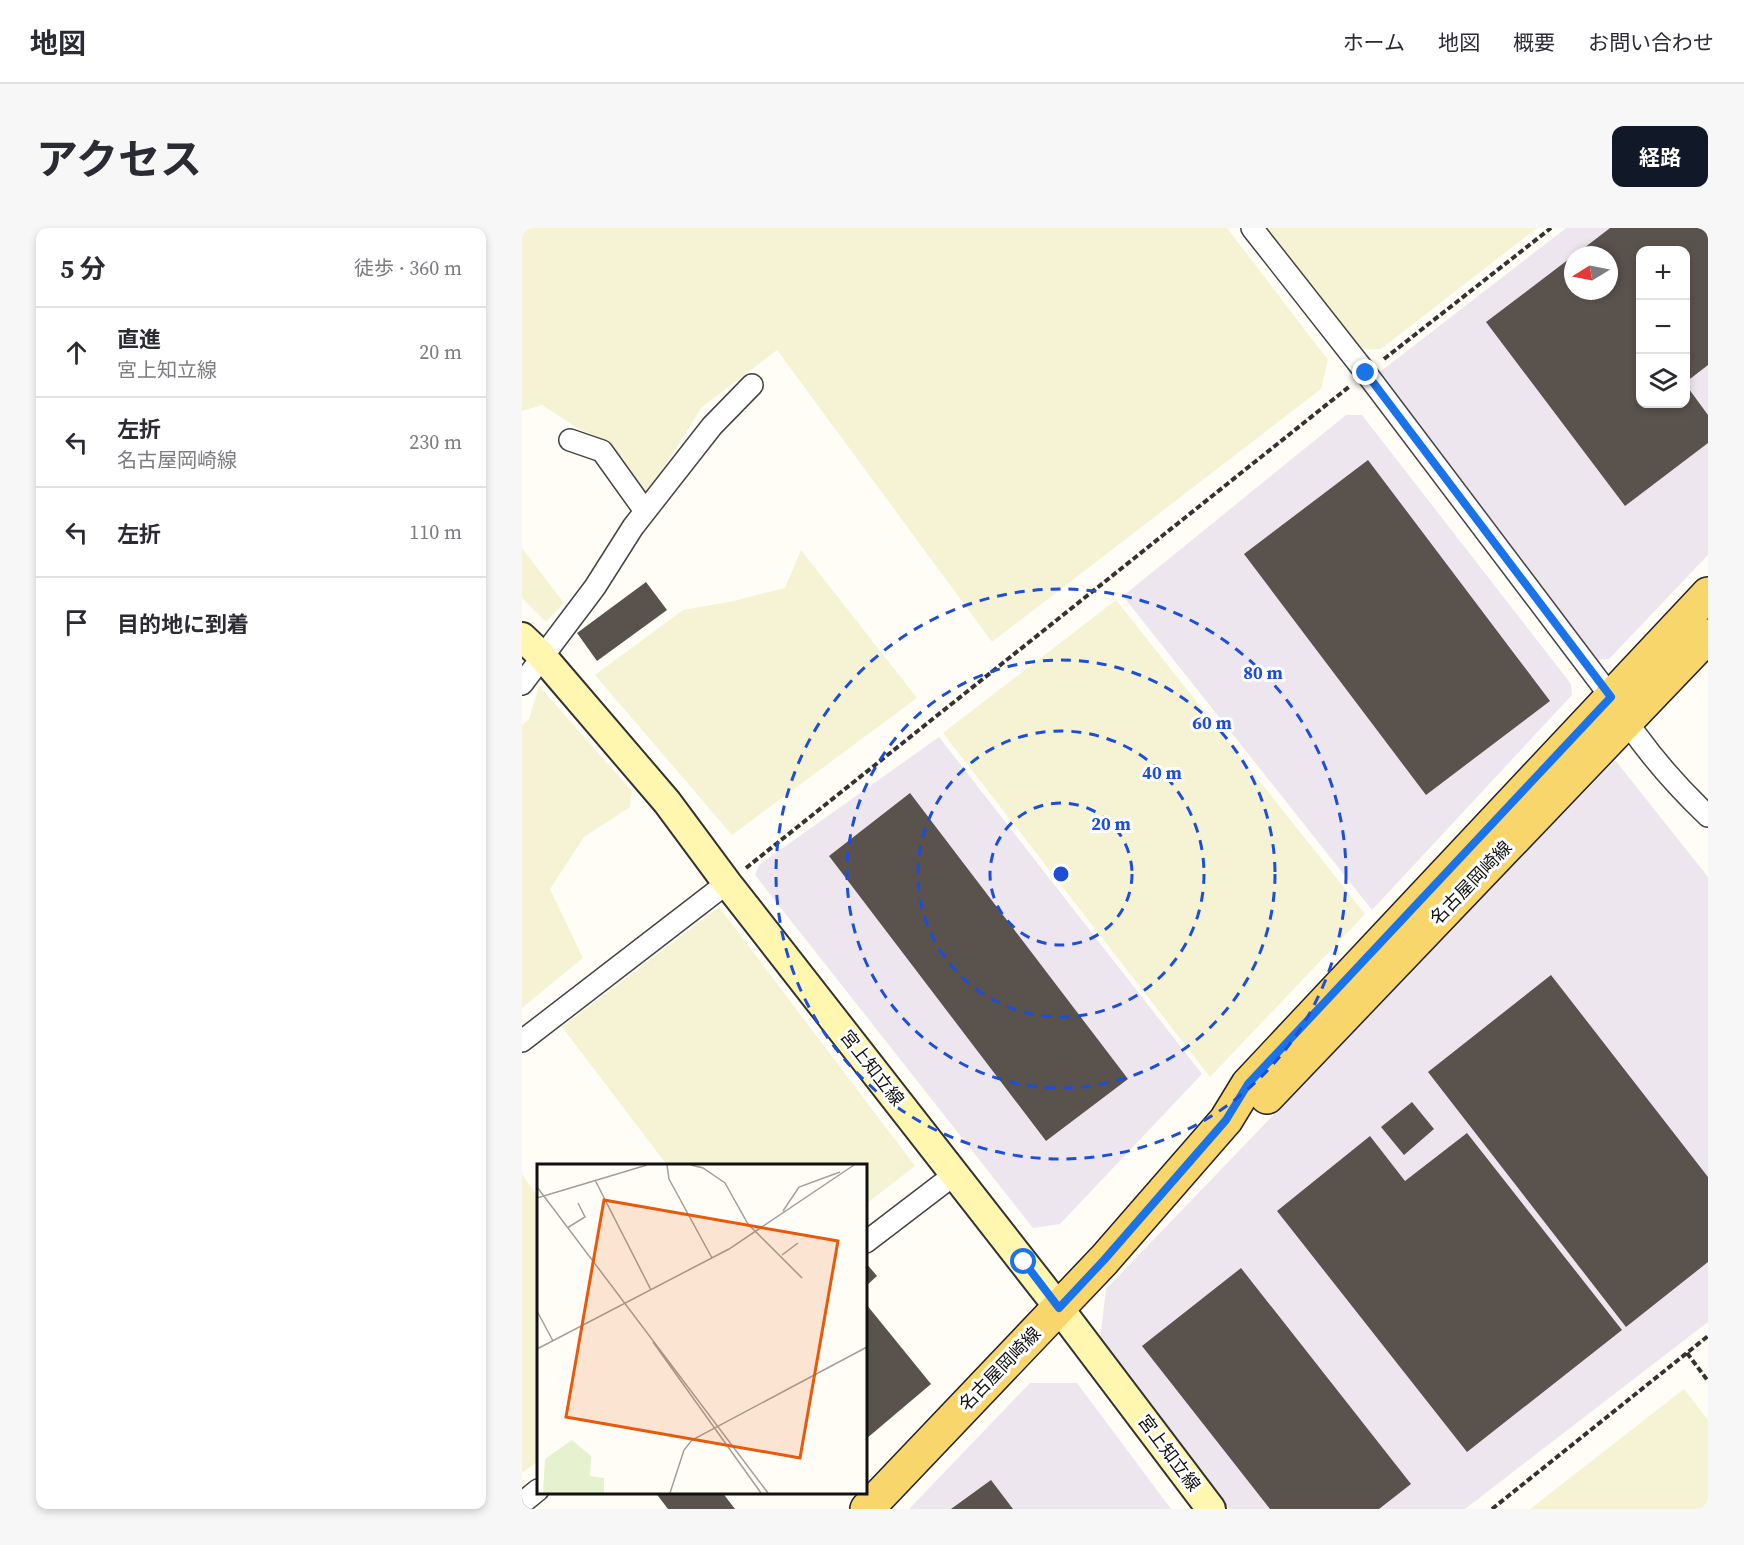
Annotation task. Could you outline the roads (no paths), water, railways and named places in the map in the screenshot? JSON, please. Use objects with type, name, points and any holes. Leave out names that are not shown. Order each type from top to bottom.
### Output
[{"type":"main road","name":"名古屋岡崎線","points":[[1619,709],[1708,594]]},
{"type":"main road","name":"名古屋岡崎線","points":[[867,1509],[1104,1260],[1226,1120],[1248,1084],[1619,709],[1708,636]]},
{"type":"main road","name":"宮上知立線","points":[[532,646],[667,802],[727,883],[1059,1308],[1210,1509]]},
{"type":"street","points":[[1252,228],[1366,373],[1619,709],[1689,798],[1708,816]]},
{"type":"street","points":[[522,684],[532,646],[595,587],[633,526],[711,426],[752,385]]},
{"type":"street","points":[[570,440],[602,451],[645,512]]},
{"type":"street","points":[[522,1041],[727,883]]},
{"type":"street","points":[[867,1241],[955,1174]]},
{"type":"street","points":[[522,1503],[537,1491]]}]
